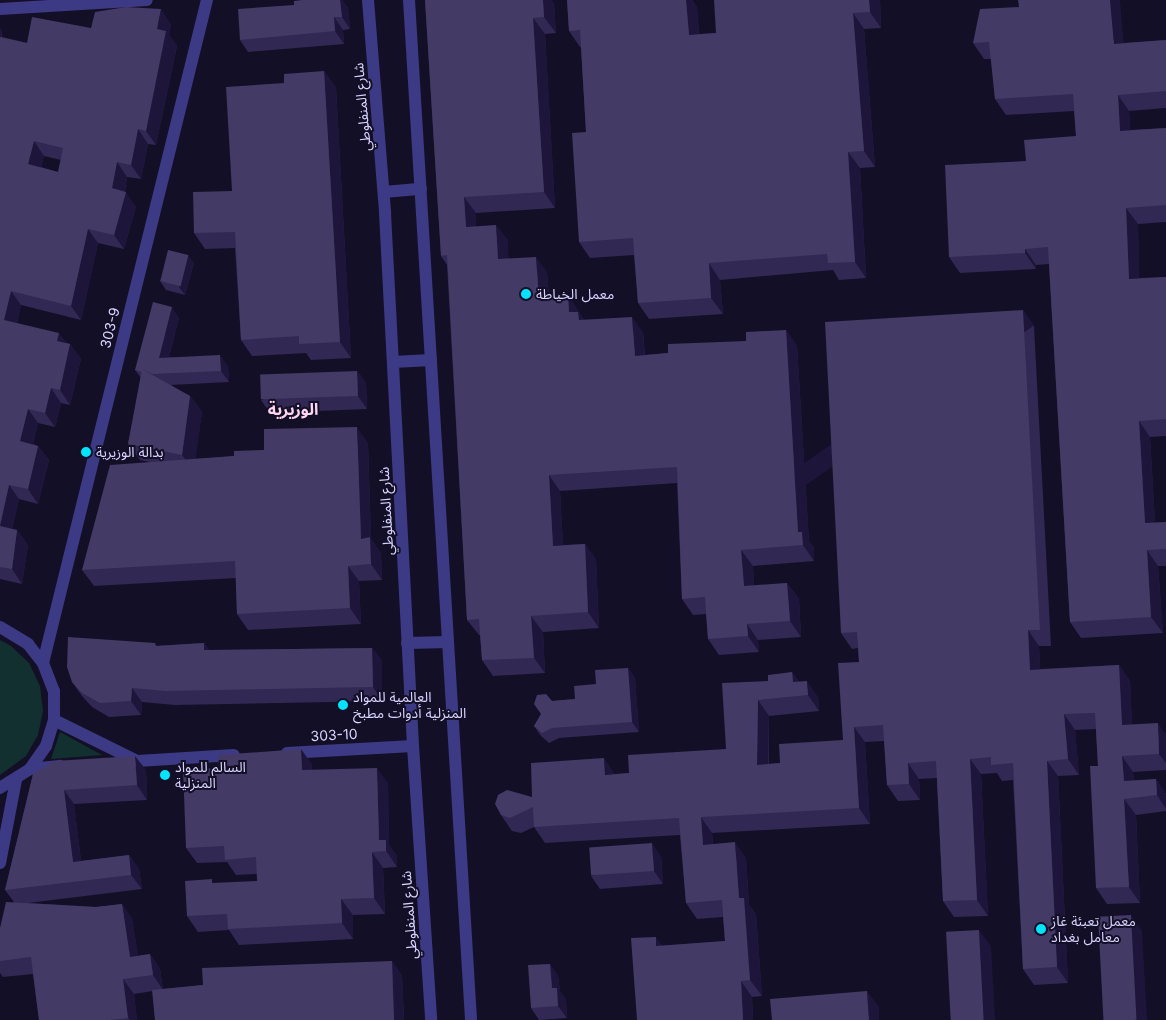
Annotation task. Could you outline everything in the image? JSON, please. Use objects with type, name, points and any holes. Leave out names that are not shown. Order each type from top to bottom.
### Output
[{"type":"street","points":[[0,8],[145,0]]},
{"type":"street","name":"303-9","points":[[43,663],[207,0]]},
{"type":"street","name":"شارع المنفلوطي","points":[[368,0],[384,192],[407,643],[431,1020]]},
{"type":"street","points":[[409,0],[471,1020]]},
{"type":"street","points":[[384,192],[421,189]]},
{"type":"street","points":[[393,362],[431,360]]},
{"type":"street","points":[[0,627],[28,644],[43,663],[54,691],[54,720],[46,746],[30,768],[16,780],[0,788]]},
{"type":"street","points":[[407,643],[448,642]]},
{"type":"street","points":[[54,720],[137,761]]},
{"type":"street","name":"303-10","points":[[275,753],[413,746]]},
{"type":"street","points":[[108,763],[245,755]]},
{"type":"street","points":[[30,768],[69,766]]},
{"type":"street","points":[[0,863],[16,780]]},
{"type":"green space","points":[[0,640],[11,646],[29,663],[40,686],[43,711],[38,735],[26,756],[0,775]]},
{"type":"green space","points":[[60,732],[102,755],[51,759]]},
{"type":"building","points":[[340,0],[342,17],[334,17],[335,31],[240,40],[238,9],[294,5],[294,1]]},
{"type":"building","points":[[425,0],[543,0],[544,17],[533,18],[544,192],[464,197],[466,227],[496,225],[498,259],[536,257],[539,298],[568,295],[569,312],[578,312],[579,320],[632,317],[635,356],[668,353],[668,344],[746,341],[746,332],[786,330],[798,532],[802,532],[803,545],[741,550],[744,586],[787,583],[790,621],[747,624],[748,636],[708,639],[705,597],[682,599],[677,467],[549,475],[553,546],[585,544],[588,612],[531,616],[534,658],[482,660],[479,619],[467,620],[447,255],[441,256]]},
{"type":"building","points":[[567,0],[686,0],[689,35],[716,33],[714,0],[869,0],[870,12],[853,13],[864,151],[848,152],[855,262],[828,263],[827,254],[709,263],[711,298],[638,303],[633,238],[579,242],[572,133],[586,132],[580,30],[569,31]]},
{"type":"building","points":[[1018,0],[1110,0],[1114,44],[1166,40],[1166,91],[1118,95],[1120,131],[1166,128],[1166,205],[1126,208],[1129,279],[1166,277],[1166,419],[1139,421],[1145,523],[1166,522],[1166,549],[1147,550],[1151,617],[1070,622],[1048,247],[1025,249],[1025,253],[949,257],[945,165],[1026,161],[1024,140],[1076,136],[1073,94],[995,99],[989,42],[973,43],[980,9],[1019,7]]},
{"type":"building","points":[[126,7],[161,9],[157,29],[166,31],[146,131],[138,129],[131,165],[117,162],[112,188],[126,192],[114,235],[88,229],[71,306],[11,291],[4,320],[59,333],[57,341],[70,344],[60,390],[51,388],[45,413],[28,409],[20,441],[38,446],[28,489],[9,485],[0,525],[0,37],[27,43],[32,17],[91,28],[95,12]],"holes":[[[34,141],[63,148],[58,172],[28,164]]]},
{"type":"building","points":[[324,71],[340,342],[299,344],[299,336],[241,340],[235,232],[194,233],[193,192],[232,191],[226,87],[284,83],[284,74]]},
{"type":"building","points":[[168,250],[188,255],[181,286],[160,281]]},
{"type":"building","points":[[153,302],[172,307],[159,358],[220,355],[221,371],[152,374],[142,369],[142,372],[135,370]]},
{"type":"building","points":[[1023,310],[1040,630],[1028,630],[1030,670],[1119,665],[1122,725],[1158,723],[1159,754],[1122,756],[1124,781],[1156,779],[1157,795],[1124,799],[1129,887],[1096,888],[1090,766],[1098,766],[1095,713],[1064,714],[1068,759],[1047,761],[1057,967],[1023,969],[1013,763],[991,765],[991,757],[970,759],[977,900],[943,901],[936,761],[908,763],[909,784],[887,785],[883,725],[854,727],[859,808],[701,817],[703,845],[735,842],[739,898],[744,898],[750,980],[741,981],[743,1020],[637,1020],[631,938],[656,937],[656,946],[725,941],[722,900],[686,903],[679,818],[534,827],[533,807],[510,818],[501,815],[495,804],[498,795],[507,790],[532,797],[531,763],[604,758],[605,775],[629,773],[628,755],[726,749],[722,683],[768,681],[768,675],[792,672],[793,682],[807,681],[808,695],[758,700],[757,765],[780,763],[779,744],[843,740],[838,663],[859,662],[857,632],[841,633],[825,322]]},
{"type":"building","points":[[142,369],[190,396],[182,455],[128,444]]},
{"type":"building","points":[[357,371],[358,396],[261,399],[260,374]]},
{"type":"building","points":[[357,427],[361,539],[370,537],[371,564],[348,566],[350,608],[237,614],[235,561],[82,570],[110,465],[234,456],[234,451],[264,450],[264,429]]},
{"type":"building","points":[[0,526],[17,530],[12,569],[0,567]]},
{"type":"building","points":[[68,637],[155,643],[155,646],[204,643],[204,650],[372,648],[373,687],[165,691],[132,688],[131,701],[100,703],[82,693],[72,682],[67,667]]},
{"type":"building","points":[[628,668],[632,722],[552,728],[542,733],[534,726],[541,714],[534,704],[537,695],[546,694],[552,701],[575,699],[574,686],[596,684],[595,670]]},
{"type":"building","points":[[301,749],[302,770],[377,768],[379,840],[386,840],[386,851],[372,852],[374,898],[341,899],[342,923],[228,929],[227,914],[187,916],[185,881],[212,879],[212,883],[257,881],[256,857],[225,860],[224,846],[186,848],[183,769],[219,768],[218,755]]},
{"type":"building","points":[[135,756],[137,785],[64,790],[73,862],[129,855],[131,875],[5,890],[33,774],[54,761]]},
{"type":"building","points":[[652,843],[654,871],[591,875],[589,847]]},
{"type":"building","points":[[6,902],[96,907],[122,904],[130,957],[150,954],[153,975],[123,979],[128,1018],[110,1020],[39,1020],[31,957],[0,961],[0,928]]},
{"type":"building","points":[[1131,915],[1136,1020],[1103,1020],[1098,917]]},
{"type":"building","points":[[979,930],[984,1020],[951,1020],[946,932]]},
{"type":"building","points":[[392,961],[394,1020],[155,1020],[152,990],[203,985],[202,968]]},
{"type":"building","points":[[550,964],[552,988],[557,988],[558,1006],[531,1008],[528,965]]},
{"type":"building","points":[[867,991],[869,1020],[772,1020],[770,999]]},
{"type":"place","name":"معمل الخياطة","points":[[526,294]]},
{"type":"place","name":"بدالة الوزيرية","points":[[86,452]]},
{"type":"place","name":"العالمية للمواد المنزلية أدوات مطبخ","points":[[343,705]]},
{"type":"place","name":"السالم للمواد المنزلية","points":[[165,775]]},
{"type":"place","name":"معمل تعبئة غاز معامل بغداد","points":[[1041,929]]},
{"type":"district","name":"الوزيرية","points":[[293,409]]}]
